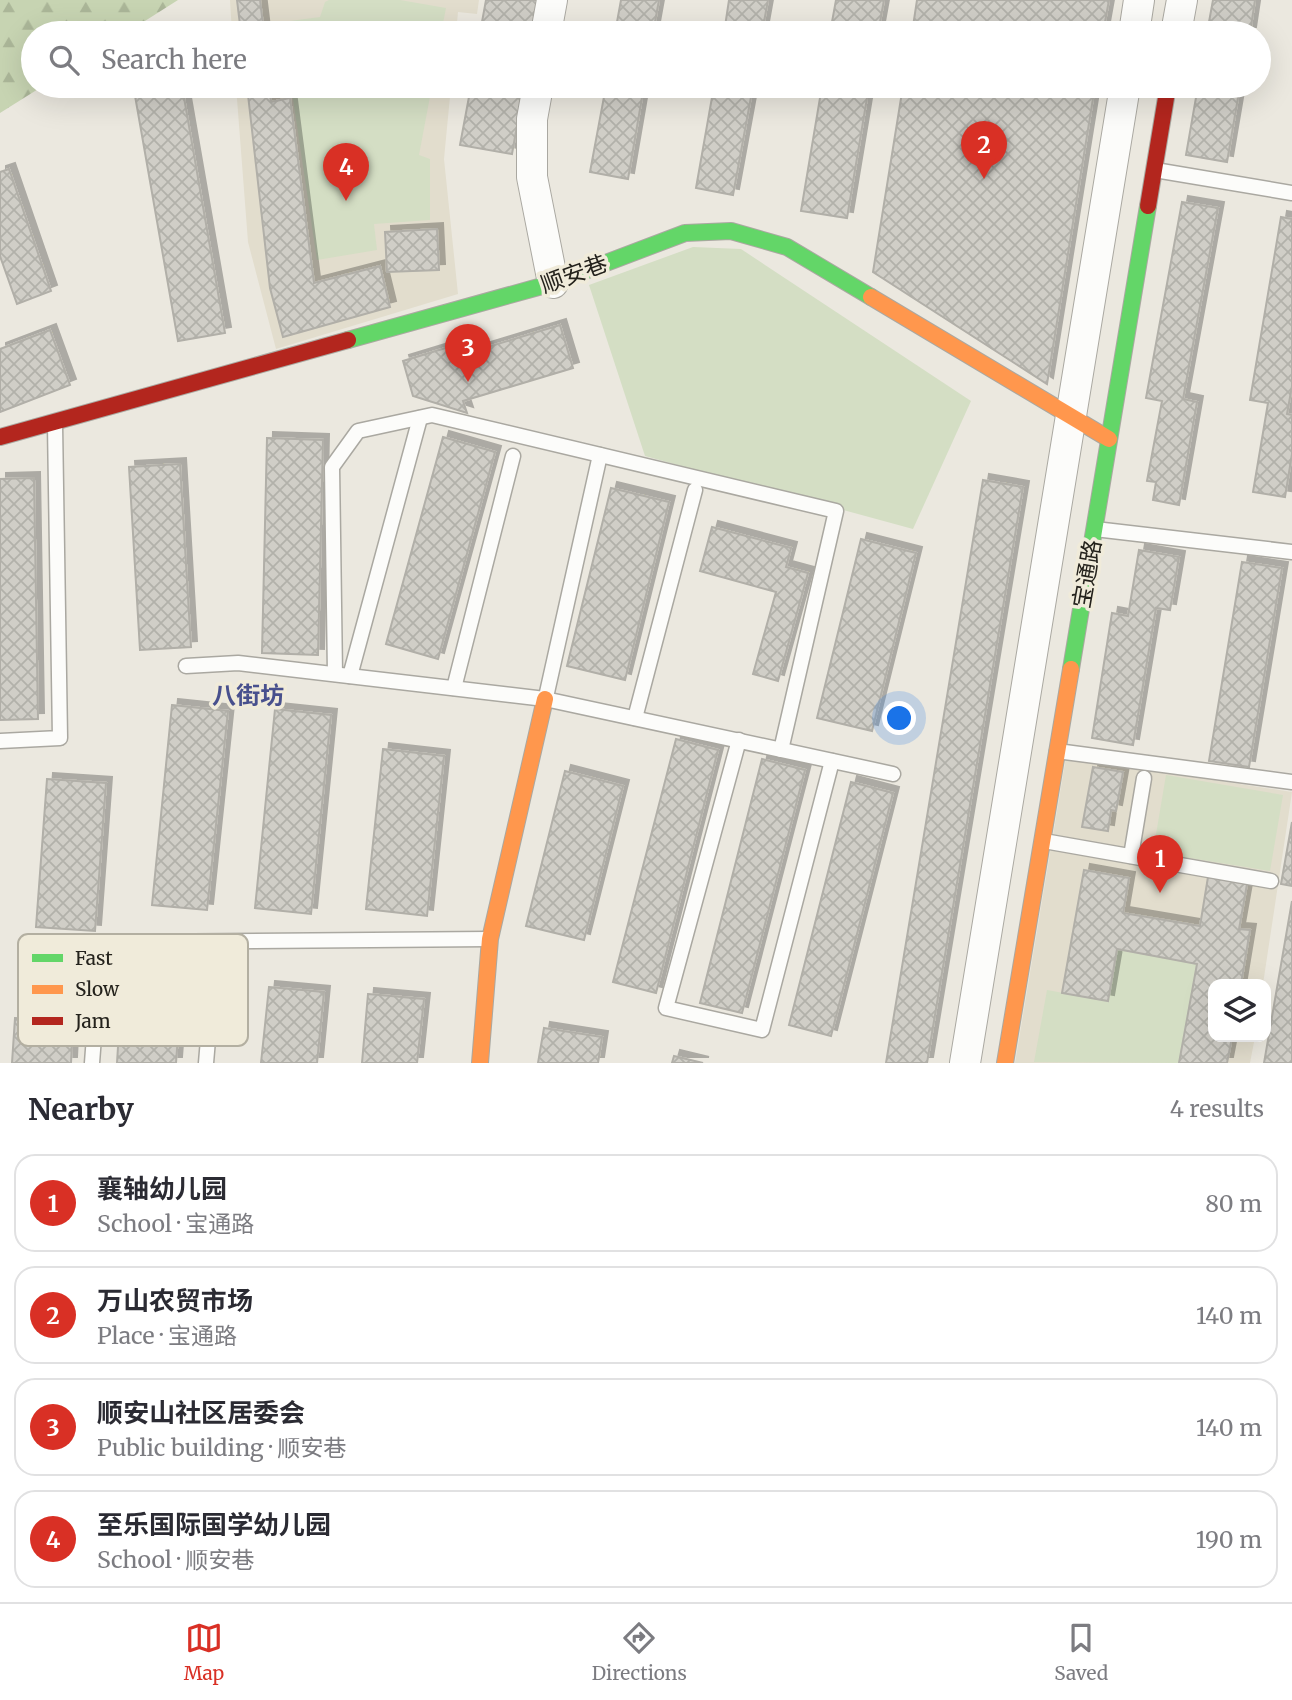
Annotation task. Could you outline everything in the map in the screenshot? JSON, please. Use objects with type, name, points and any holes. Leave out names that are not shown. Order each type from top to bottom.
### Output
[{"type":"street","points":[[548,21],[552,0]]},
{"type":"street","points":[[1136,21],[1139,0]]},
{"type":"street","points":[[1178,21],[1182,0]]},
{"type":"street","points":[[536,98],[532,119],[532,177],[553,283]]},
{"type":"street","name":"宝通路","points":[[965,1063],[1123,98]]},
{"type":"street","name":"宝通路","points":[[1005,1063],[1166,98]]},
{"type":"street","name":"顺安巷","points":[[0,437],[553,283],[685,233],[731,231],[787,247],[1110,439]]},
{"type":"street","points":[[480,1063],[490,939],[545,699]]},
{"type":"lane","points":[[1154,169],[1292,193]]},
{"type":"lane","points":[[342,675],[331,467],[358,431],[432,415],[836,511],[781,750]]},
{"type":"lane","points":[[342,675],[420,418]]},
{"type":"lane","points":[[0,741],[60,738],[55,422]]},
{"type":"lane","points":[[545,699],[600,455]]},
{"type":"lane","points":[[454,688],[513,456]]},
{"type":"lane","points":[[635,718],[695,490]]},
{"type":"lane","points":[[1095,529],[1292,552]]},
{"type":"lane","points":[[186,666],[238,663],[545,699],[893,774]]},
{"type":"lane","points":[[739,740],[666,1009],[762,1030],[832,761]]},
{"type":"lane","points":[[1057,751],[1292,782]]},
{"type":"lane","points":[[1131,856],[1144,778]]},
{"type":"lane","points":[[1042,841],[1271,881]]},
{"type":"lane","points":[[248,941],[490,939]]},
{"type":"shaded area","points":[[230,0],[479,0],[477,14],[458,12],[457,21],[231,21]]},
{"type":"shaded area","points":[[237,98],[450,98],[444,159],[458,294],[276,349],[248,242]]},
{"type":"shaded area","points":[[1066,757],[1292,792],[1264,979],[1208,979],[1208,1042],[1254,1042],[1250,1063],[1015,1063]]},
{"type":"green space","points":[[0,0],[178,0],[145,21],[21,21],[21,98],[24,98],[0,113]]},
{"type":"green space","points":[[400,0],[446,8],[443,21],[290,21],[320,17],[325,2]]},
{"type":"green space","points":[[293,98],[430,98],[419,155],[430,159],[430,220],[374,224],[377,250],[317,260]]},
{"type":"green space","points":[[693,247],[741,249],[971,401],[913,529],[645,456],[589,285]]},
{"type":"green space","points":[[1166,775],[1283,795],[1270,871],[1153,852]]},
{"type":"green space","points":[[1117,949],[1197,964],[1179,1063],[1034,1062],[1047,990],[1108,1001]]},
{"type":"building","points":[[237,0],[260,0],[263,21],[240,21]]},
{"type":"building","points":[[486,0],[539,0],[535,21],[482,21]]},
{"type":"building","points":[[621,0],[659,0],[655,21],[617,21]]},
{"type":"building","points":[[729,0],[768,0],[764,21],[726,21]]},
{"type":"building","points":[[836,0],[884,0],[880,21],[832,21]]},
{"type":"building","points":[[917,0],[1109,0],[1105,21],[914,21]]},
{"type":"building","points":[[1213,0],[1255,0],[1252,21],[1209,21]]},
{"type":"building","points":[[135,98],[184,98],[225,333],[178,341]]},
{"type":"building","points":[[248,98],[270,98],[271,102],[290,98],[314,283],[380,266],[390,307],[283,337],[270,288]]},
{"type":"building","points":[[469,98],[522,98],[512,154],[460,145]]},
{"type":"building","points":[[604,98],[642,98],[628,179],[590,172]]},
{"type":"building","points":[[712,98],[751,98],[733,195],[696,188]]},
{"type":"building","points":[[820,98],[867,98],[847,218],[801,211]]},
{"type":"building","points":[[901,98],[1093,98],[1047,384],[873,272]]},
{"type":"building","points":[[1196,98],[1238,98],[1227,162],[1186,155]]},
{"type":"building","points":[[9,169],[51,291],[17,304],[0,256],[0,172]]},
{"type":"building","points":[[1182,202],[1218,208],[1183,399],[1197,402],[1179,505],[1153,500],[1156,482],[1147,481],[1162,401],[1146,398]]},
{"type":"building","points":[[1281,217],[1292,219],[1292,386],[1287,414],[1292,415],[1292,454],[1285,497],[1253,492],[1268,403],[1250,400]]},
{"type":"building","points":[[437,229],[439,270],[387,272],[385,232]]},
{"type":"building","points":[[560,325],[573,368],[463,401],[467,413],[413,396],[403,361],[462,343],[465,354]]},
{"type":"building","points":[[50,330],[70,385],[0,412],[0,349]]},
{"type":"building","points":[[443,437],[495,452],[438,659],[386,644]]},
{"type":"building","points":[[267,438],[323,440],[318,655],[262,653]]},
{"type":"building","points":[[180,464],[191,647],[140,650],[129,467]]},
{"type":"building","points":[[34,478],[38,719],[0,720],[0,479]]},
{"type":"building","points":[[983,480],[1023,487],[927,1063],[886,1063]]},
{"type":"building","points":[[611,488],[669,502],[625,680],[567,666]]},
{"type":"building","points":[[712,527],[791,548],[786,567],[808,573],[778,681],[753,674],[776,592],[700,571]]},
{"type":"building","points":[[861,539],[916,553],[872,731],[817,718]]},
{"type":"building","points":[[1139,550],[1179,557],[1170,610],[1156,608],[1133,745],[1092,738],[1112,613],[1128,616]]},
{"type":"building","points":[[1242,562],[1282,568],[1249,767],[1209,761]]},
{"type":"building","points":[[172,705],[228,711],[207,910],[152,905]]},
{"type":"building","points":[[275,709],[331,715],[311,914],[255,908]]},
{"type":"building","points":[[676,739],[718,750],[656,993],[613,982]]},
{"type":"building","points":[[383,749],[444,756],[427,916],[366,909]]},
{"type":"building","points":[[762,759],[805,770],[742,1013],[700,1003]]},
{"type":"building","points":[[1093,767],[1123,772],[1116,811],[1111,810],[1108,831],[1082,827]]},
{"type":"building","points":[[565,771],[623,786],[584,940],[526,926]]},
{"type":"building","points":[[47,779],[106,783],[95,931],[36,927]]},
{"type":"building","points":[[851,782],[893,793],[831,1036],[789,1025]]},
{"type":"building","points":[[1292,822],[1292,886],[1281,884]]},
{"type":"building","points":[[1084,870],[1129,878],[1123,913],[1200,926],[1208,877],[1247,884],[1239,929],[1250,930],[1242,979],[1208,979],[1208,1042],[1231,1042],[1227,1063],[1179,1063],[1197,964],[1117,949],[1108,1001],[1062,993]]},
{"type":"building","points":[[1292,901],[1292,1063],[1264,1063],[1268,1042],[1271,1042],[1271,1022]]},
{"type":"building","points":[[269,987],[324,992],[317,1063],[261,1063]]},
{"type":"building","points":[[368,994],[424,999],[417,1063],[362,1063]]},
{"type":"building","points":[[15,1018],[18,1018],[18,1046],[72,1046],[71,1063],[12,1063]]},
{"type":"building","points":[[544,1028],[602,1037],[598,1063],[538,1063]]},
{"type":"building","points":[[118,1046],[177,1046],[176,1063],[117,1063]]},
{"type":"building","points":[[674,1056],[703,1063],[672,1063]]},
{"type":"traffic: fast","points":[[1071,669],[1148,206]]},
{"type":"traffic: fast","points":[[348,340],[553,283],[685,233],[731,231],[787,247],[871,297]]},
{"type":"traffic: slow","points":[[871,297],[1109,439]]},
{"type":"traffic: slow","points":[[1005,1063],[1071,669]]},
{"type":"traffic: slow","points":[[480,1063],[490,939],[545,699]]},
{"type":"traffic: jam","points":[[1148,206],[1166,98]]},
{"type":"traffic: jam","points":[[0,437],[348,340]]},
{"type":"place","name":"万山农贸市场","points":[[984,179]]},
{"type":"place","name":"至乐国际国学幼儿园","points":[[346,201]]},
{"type":"place","name":"顺安山社区居委会","points":[[468,382]]},
{"type":"place","name":"襄轴幼儿园","points":[[1160,893]]},
{"type":"district","name":"八街坊","points":[[248,696]]}]
